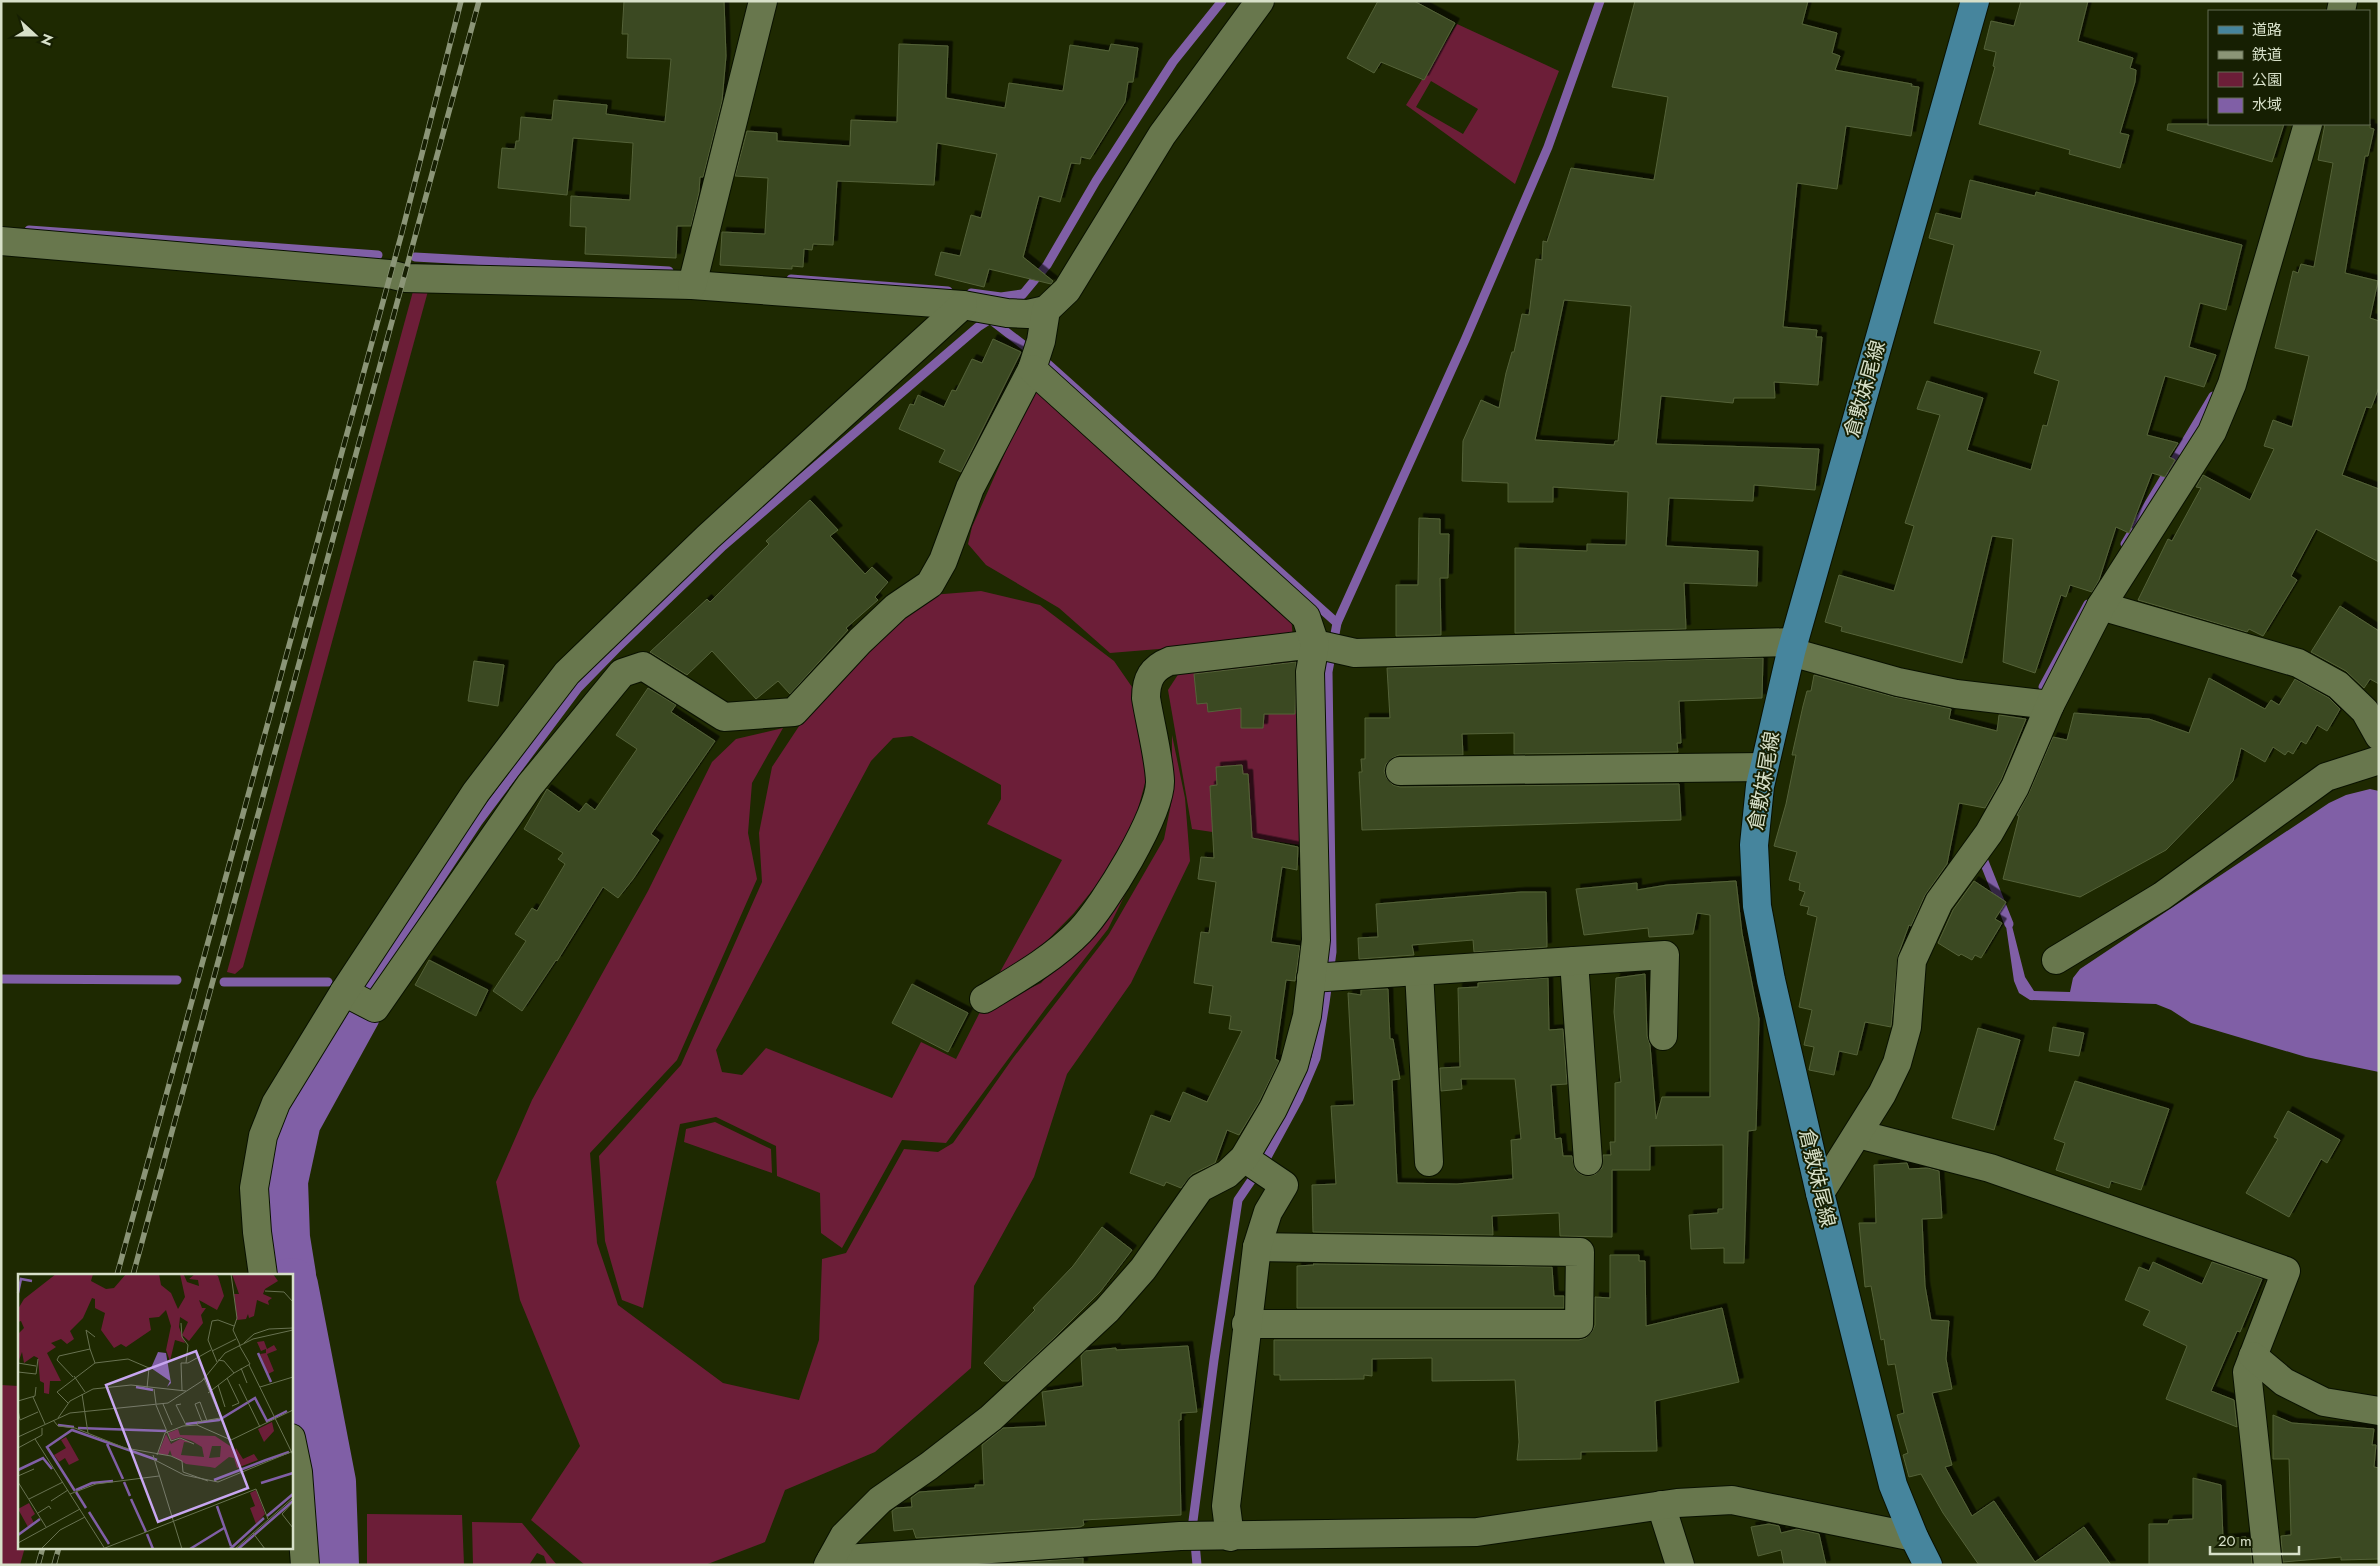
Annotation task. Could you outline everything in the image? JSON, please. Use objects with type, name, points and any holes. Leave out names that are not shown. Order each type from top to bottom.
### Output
[{"type":"main road","name":"倉敷妹尾線","points":[[1928,1565],[1914,1537],[1893,1485],[1820,1193],[1771,980],[1757,906],[1754,845],[1760,786],[1792,647],[1975,1]]},
{"type":"street","points":[[692,285],[763,1]]},
{"type":"street","points":[[1,241],[397,276],[692,285],[963,305],[1028,314],[1046,310],[1067,290],[1162,135],[1260,1]]},
{"type":"street","points":[[1820,1193],[1882,1094],[1897,1063],[1908,1027],[1912,961],[1921,937],[1939,902],[1988,834],[2016,787],[2050,705],[2101,606],[2212,432],[2232,384],[2308,125]]},
{"type":"street","points":[[263,1274],[256,1232],[254,1188],[264,1136],[276,1103],[356,998],[476,792],[567,673],[708,537],[963,305]]},
{"type":"street","points":[[356,998],[375,1008],[530,785],[622,673],[643,666],[724,717],[794,712],[860,641],[896,607],[930,584],[943,561],[970,488],[1036,357],[1046,310]]},
{"type":"street","points":[[1036,357],[1306,617],[1326,647]]},
{"type":"street","points":[[2101,606],[2298,664],[2338,685],[2365,711],[2379,736]]},
{"type":"street","points":[[1255,1165],[1272,1109],[1294,1066],[1307,1016],[1324,977],[1316,940],[1310,672],[1326,647]]},
{"type":"street","points":[[984,999],[1035,967],[1080,931],[1104,898],[1153,813],[1160,782],[1146,698],[1146,687],[1150,674],[1159,665],[1170,661],[1326,647],[1355,652],[1792,647],[1898,682],[1956,694],[2050,705]]},
{"type":"street","points":[[2056,960],[2162,896],[2326,777],[2379,760]]},
{"type":"street","points":[[1400,771],[1764,766]]},
{"type":"street","points":[[1324,977],[1665,955],[1663,1036]]},
{"type":"street","points":[[1574,961],[1588,1161]]},
{"type":"street","points":[[1418,971],[1429,1162]]},
{"type":"street","points":[[1858,1134],[1990,1168],[2286,1271],[2247,1372],[2268,1565]]},
{"type":"street","points":[[1219,1537],[1226,1506],[1246,1324],[1257,1247],[1268,1212],[1284,1184],[1255,1165]]},
{"type":"street","points":[[830,1562],[844,1536],[880,1500],[929,1466],[991,1418],[1107,1310],[1143,1269],[1200,1188],[1227,1174],[1255,1165]]},
{"type":"street","points":[[1246,1324],[1579,1324],[1580,1252],[1257,1247]]},
{"type":"street","points":[[2253,1356],[2284,1382],[2324,1402],[2379,1411]]},
{"type":"street","points":[[292,1443],[298,1472],[305,1565]]},
{"type":"street","points":[[830,1562],[1180,1536],[1219,1537],[1477,1532],[1661,1505],[1732,1500],[1914,1537]]},
{"type":"street","points":[[1661,1505],[1680,1565]]},
{"type":"green space","points":[[1457,24],[1559,71],[1515,184],[1406,105]],"holes":[[[1431,81],[1478,109],[1463,134],[1416,107]]]},
{"type":"green space","points":[[415,284],[428,291],[243,967],[235,974],[227,972]]},
{"type":"green space","points":[[1034,388],[1291,617],[1293,638],[1110,653],[1059,608],[986,565],[968,544],[972,527]]},
{"type":"green space","points":[[981,591],[1040,605],[1114,661],[1141,700],[1150,765],[1136,816],[1111,867],[1074,913],[1036,952],[995,981],[1062,860],[987,824],[1001,799],[1001,785],[912,736],[893,738],[871,761],[716,1050],[722,1072],[742,1075],[766,1048],[892,1098],[921,1042],[956,1059],[980,1012],[1041,983],[1118,900],[1158,828],[1108,929],[1046,1008],[946,1143],[902,1140],[842,1248],[821,1233],[820,1193],[777,1176],[776,1146],[716,1117],[680,1124],[643,1308],[622,1300],[605,1241],[599,1156],[681,1065],[762,882],[759,833],[772,767],[815,702],[879,633],[931,595]]},
{"type":"green space","points":[[1284,659],[1293,661],[1296,668],[1301,845],[1192,829],[1168,690],[1179,673]]},
{"type":"green space","points":[[783,728],[752,783],[748,833],[757,879],[677,1060],[590,1153],[597,1243],[618,1305],[723,1383],[799,1400],[819,1340],[822,1259],[846,1253],[904,1149],[938,1152],[953,1143],[1013,1058],[1109,934],[1164,839],[1172,799],[1172,735],[1185,798],[1190,861],[1131,983],[1067,1074],[1034,1177],[974,1286],[971,1368],[875,1452],[785,1490],[765,1542],[705,1565],[585,1565],[531,1520],[580,1446],[520,1300],[496,1182],[532,1100],[648,891],[712,762],[736,739]]},
{"type":"green space","points":[[715,1122],[771,1149],[772,1173],[684,1142],[686,1129]]},
{"type":"green space","points":[[1,1385],[18,1386],[18,1548],[25,1548],[20,1565],[1,1565]]},
{"type":"green space","points":[[367,1514],[462,1515],[464,1565],[367,1565]]},
{"type":"green space","points":[[472,1522],[522,1523],[557,1565],[547,1565],[544,1556],[537,1553],[529,1565],[473,1565]]},
{"type":"water","points":[[2370,789],[2379,791],[2379,1072],[2306,1057],[2191,1023],[2171,1010],[2156,1004],[2030,1000],[2019,993],[2014,981],[2005,919],[2010,918],[2025,977],[2034,991],[2070,992],[2073,978],[2080,969],[2329,803],[2346,795]]},
{"type":"building","points":[[624,1],[724,1],[726,56],[722,101],[703,177],[700,177],[699,192],[691,226],[677,226],[676,258],[585,254],[586,227],[570,226],[571,196],[630,200],[633,143],[573,138],[567,195],[498,188],[502,148],[515,149],[516,141],[519,141],[521,117],[552,120],[554,100],[607,105],[606,114],[665,122],[671,59],[627,58],[628,34],[622,34]]},
{"type":"building","points":[[1378,1],[1414,1],[1455,23],[1424,80],[1381,62],[1374,73],[1347,58]]},
{"type":"building","points":[[1635,1],[1808,1],[1802,24],[1837,33],[1832,53],[1840,56],[1835,70],[1912,84],[1911,86],[1919,87],[1911,136],[1846,126],[1837,189],[1797,183],[1783,327],[1817,330],[1816,337],[1822,337],[1818,385],[1774,382],[1775,398],[1734,398],[1733,403],[1661,396],[1656,444],[1819,449],[1815,490],[1754,485],[1753,501],[1669,498],[1666,546],[1758,551],[1757,586],[1684,583],[1686,629],[1515,633],[1515,548],[1587,551],[1587,544],[1626,545],[1628,492],[1553,487],[1553,502],[1508,502],[1508,483],[1462,481],[1463,441],[1481,400],[1499,408],[1506,373],[1512,352],[1514,352],[1522,314],[1529,315],[1536,259],[1542,260],[1543,241],[1547,242],[1571,168],[1654,180],[1668,97],[1612,87]],"holes":[[[1564,300],[1631,306],[1618,441],[1615,441],[1614,445],[1535,440]]]},
{"type":"building","points":[[2021,1],[2088,1],[2078,41],[2133,58],[2130,68],[2136,70],[2135,82],[2120,133],[2129,135],[2120,168],[2069,154],[2070,150],[1979,124],[1995,67],[1993,66],[1996,52],[1984,49],[1991,21],[2014,26]]},
{"type":"building","points":[[899,44],[948,46],[946,98],[1005,108],[1009,83],[1063,91],[1070,45],[1109,51],[1111,44],[1138,48],[1133,82],[1128,82],[1125,102],[1090,159],[1081,157],[1080,164],[1071,163],[1060,202],[1039,196],[1023,257],[1053,281],[1051,284],[989,269],[984,287],[935,275],[941,252],[960,256],[971,215],[981,218],[997,154],[937,143],[934,185],[837,181],[833,245],[813,244],[812,250],[804,249],[803,267],[792,266],[792,269],[720,265],[722,232],[765,234],[768,178],[735,176],[747,131],[777,133],[777,141],[850,146],[851,120],[897,122]]},
{"type":"building","points":[[2168,124],[2284,125],[2272,162],[2167,130]]},
{"type":"building","points":[[2325,125],[2370,125],[2370,128],[2374,129],[2368,156],[2365,156],[2345,273],[2378,281],[2370,318],[2379,321],[2379,387],[2371,408],[2366,407],[2342,475],[2379,489],[2379,562],[2316,529],[2291,576],[2297,580],[2263,636],[2249,629],[2247,632],[2138,600],[2168,539],[2172,541],[2201,488],[2196,487],[2203,475],[2250,500],[2274,449],[2264,446],[2273,420],[2292,427],[2309,356],[2275,348],[2293,271],[2298,273],[2301,264],[2314,267],[2333,163],[2318,160]]},
{"type":"building","points":[[1970,180],[2035,196],[2036,192],[2242,245],[2226,310],[2200,303],[2189,347],[2216,355],[2204,387],[2165,376],[2147,435],[2178,443],[2169,457],[2175,460],[2165,477],[2152,473],[2129,533],[2116,527],[2099,580],[2092,592],[2070,585],[2066,597],[2061,595],[2035,673],[2003,662],[2013,539],[1992,536],[1962,663],[1841,631],[1842,627],[1825,622],[1839,575],[1894,591],[1914,526],[1905,523],[1940,415],[1917,409],[1927,381],[1983,398],[1967,450],[2031,470],[2043,425],[2047,426],[2059,381],[2034,373],[2041,351],[1934,323],[1954,245],[1929,238],[1936,213],[1961,219]]},
{"type":"building","points":[[993,339],[1021,352],[961,472],[939,462],[945,450],[899,429],[910,404],[914,405],[918,395],[944,407],[952,390],[956,391],[972,359],[982,363]]},
{"type":"building","points":[[810,500],[838,530],[830,536],[865,574],[872,567],[888,582],[875,597],[878,600],[846,628],[848,630],[790,694],[778,681],[756,699],[712,651],[687,675],[650,652],[707,599],[710,602],[769,544],[766,541]]},
{"type":"building","points":[[1419,518],[1440,519],[1440,534],[1449,534],[1448,578],[1440,578],[1441,635],[1396,636],[1396,585],[1418,585]]},
{"type":"building","points":[[2340,606],[2379,631],[2379,684],[2370,679],[2364,688],[2346,671],[2311,652]]},
{"type":"building","points":[[1763,658],[1762,698],[1679,701],[1681,743],[1677,743],[1678,752],[1514,754],[1514,733],[1462,734],[1463,755],[1399,755],[1392,758],[1386,764],[1384,771],[1387,779],[1393,785],[1400,787],[1679,784],[1681,820],[1362,830],[1359,772],[1362,772],[1361,759],[1365,759],[1365,718],[1390,718],[1387,668]]},
{"type":"building","points":[[474,661],[504,665],[498,706],[468,701]]},
{"type":"building","points":[[1296,662],[1295,714],[1264,714],[1263,728],[1241,728],[1241,708],[1208,712],[1207,703],[1197,704],[1194,674]]},
{"type":"building","points":[[1814,675],[1894,697],[1951,709],[1949,719],[1997,731],[1999,715],[2026,719],[2001,780],[1985,808],[1959,803],[1947,864],[1925,895],[1911,926],[1909,925],[1898,955],[1891,1027],[1865,1022],[1857,1055],[1839,1051],[1834,1075],[1809,1070],[1814,1047],[1804,1045],[1812,1010],[1799,1007],[1817,917],[1807,914],[1809,907],[1800,905],[1805,892],[1799,890],[1800,883],[1789,880],[1797,852],[1774,846],[1786,804],[1796,755],[1792,755],[1803,706],[1807,691],[1811,691]]},
{"type":"building","points":[[2209,678],[2265,709],[2271,700],[2279,705],[2295,679],[2329,698],[2340,709],[2327,731],[2317,725],[2306,744],[2301,741],[2293,754],[2288,751],[2285,755],[2273,747],[2265,762],[2241,748],[2233,781],[2166,850],[2080,897],[2003,879],[2019,816],[2017,815],[2029,793],[2053,737],[2067,740],[2074,713],[2149,719],[2189,733]]},
{"type":"building","points":[[648,688],[676,705],[671,712],[715,741],[651,834],[659,840],[633,879],[618,898],[603,887],[557,961],[522,1011],[493,991],[526,941],[515,934],[532,908],[537,911],[565,864],[558,859],[563,853],[524,829],[547,789],[579,812],[586,803],[595,810],[637,749],[616,735]]},
{"type":"building","points":[[1242,765],[1243,774],[1248,774],[1252,838],[1298,847],[1297,870],[1282,867],[1271,942],[1300,946],[1295,981],[1286,980],[1275,1059],[1279,1061],[1259,1102],[1239,1135],[1227,1130],[1215,1163],[1192,1174],[1181,1188],[1166,1182],[1164,1186],[1130,1173],[1151,1115],[1170,1122],[1183,1092],[1207,1102],[1242,1031],[1229,1029],[1231,1016],[1209,1013],[1213,986],[1194,983],[1201,932],[1209,933],[1216,882],[1198,879],[1201,857],[1214,858],[1210,786],[1217,785],[1216,767]]},
{"type":"building","points":[[1736,881],[1742,933],[1759,1019],[1756,1130],[1748,1131],[1744,1263],[1724,1263],[1724,1248],[1691,1249],[1689,1215],[1718,1213],[1718,1209],[1723,1209],[1723,1145],[1650,1146],[1650,1170],[1612,1170],[1612,1237],[1560,1236],[1559,1213],[1492,1216],[1493,1235],[1313,1232],[1312,1185],[1336,1184],[1331,1106],[1354,1105],[1348,993],[1361,995],[1361,990],[1388,989],[1390,1039],[1393,1039],[1400,1079],[1392,1080],[1397,1183],[1457,1184],[1513,1179],[1511,1140],[1521,1139],[1515,1079],[1461,1079],[1462,1089],[1441,1091],[1440,1068],[1460,1067],[1458,988],[1478,987],[1478,983],[1548,978],[1549,1030],[1563,1029],[1567,1084],[1551,1085],[1555,1139],[1561,1138],[1563,1156],[1572,1156],[1575,1170],[1582,1175],[1590,1176],[1596,1174],[1602,1168],[1603,1155],[1611,1155],[1610,1142],[1615,1142],[1615,1083],[1621,1082],[1614,1012],[1616,978],[1645,974],[1647,1036],[1650,1045],[1656,1119],[1662,1097],[1710,1097],[1710,915],[1697,913],[1693,934],[1649,937],[1648,928],[1584,935],[1576,889],[1637,883],[1637,890],[1667,885]]},
{"type":"building","points":[[1974,881],[2006,902],[1995,919],[2002,923],[1981,958],[1975,955],[1972,960],[1961,954],[1959,956],[1938,943],[1953,910]]},
{"type":"building","points":[[1521,892],[1546,892],[1547,947],[1474,952],[1473,940],[1412,945],[1414,955],[1359,959],[1358,938],[1378,937],[1376,904]]},
{"type":"building","points":[[429,960],[488,990],[476,1016],[415,985]]},
{"type":"building","points":[[912,984],[968,1013],[948,1052],[892,1023]]},
{"type":"building","points":[[2053,1027],[2084,1033],[2079,1056],[2049,1051]]},
{"type":"building","points":[[1978,1028],[2020,1040],[1994,1130],[1952,1118]]},
{"type":"building","points":[[2075,1081],[2169,1109],[2141,1190],[2111,1181],[2109,1188],[2056,1170],[2065,1143],[2054,1139]]},
{"type":"building","points":[[2288,1111],[2340,1140],[2327,1163],[2321,1159],[2289,1217],[2246,1193],[2278,1139],[2274,1137]]},
{"type":"building","points":[[1907,1163],[1909,1169],[1928,1168],[1939,1171],[1942,1218],[1922,1219],[1925,1286],[1931,1320],[1949,1321],[1946,1359],[1952,1389],[1932,1393],[1952,1465],[1945,1467],[1972,1516],[1994,1501],[2035,1562],[2084,1527],[2111,1565],[1979,1565],[1943,1513],[1921,1474],[1909,1477],[1903,1455],[1908,1453],[1897,1415],[1904,1413],[1895,1364],[1888,1365],[1884,1339],[1881,1340],[1871,1286],[1865,1287],[1859,1223],[1876,1223],[1874,1165]]},
{"type":"building","points":[[1102,1227],[1132,1250],[1100,1292],[1008,1381],[1002,1381],[984,1363],[1035,1310],[1033,1308],[1073,1266]]},
{"type":"building","points":[[1610,1255],[1639,1255],[1639,1261],[1645,1261],[1646,1326],[1722,1308],[1739,1382],[1655,1401],[1657,1451],[1581,1452],[1581,1459],[1517,1460],[1519,1442],[1515,1380],[1432,1381],[1432,1358],[1372,1359],[1372,1376],[1364,1375],[1364,1379],[1280,1380],[1280,1375],[1274,1375],[1274,1340],[1579,1340],[1586,1338],[1592,1332],[1595,1325],[1595,1297],[1610,1298]]},
{"type":"building","points":[[2153,1262],[2202,1284],[2212,1262],[2262,1279],[2240,1332],[2237,1331],[2211,1391],[2234,1400],[2237,1427],[2166,1399],[2187,1346],[2143,1325],[2150,1311],[2125,1300],[2139,1267],[2149,1271]]},
{"type":"building","points":[[1313,1264],[1552,1267],[1554,1296],[1564,1296],[1564,1308],[1297,1308],[1297,1266]]},
{"type":"building","points":[[1188,1346],[1197,1412],[1181,1413],[1181,1420],[1179,1420],[1181,1515],[1083,1520],[1084,1525],[1080,1527],[916,1538],[913,1529],[894,1531],[892,1511],[896,1508],[912,1507],[911,1498],[919,1492],[975,1488],[975,1485],[984,1485],[982,1445],[1003,1428],[1046,1426],[1042,1392],[1083,1386],[1081,1356],[1085,1351]]},
{"type":"building","points":[[2273,1415],[2292,1423],[2374,1429],[2372,1445],[2376,1445],[2374,1467],[2379,1468],[2379,1559],[2341,1560],[2341,1557],[2283,1562],[2281,1536],[2291,1535],[2289,1459],[2273,1459]]},
{"type":"building","points":[[2193,1478],[2221,1485],[2223,1539],[2246,1537],[2246,1541],[2250,1541],[2252,1565],[2149,1565],[2149,1524],[2168,1524],[2169,1520],[2193,1519]]},
{"type":"building","points":[[1769,1524],[1779,1526],[1781,1533],[1797,1529],[1819,1534],[1826,1565],[1784,1565],[1781,1550],[1758,1556],[1751,1527]]},
{"type":"building","points":[[1083,1558],[1083,1565],[990,1565]]},
{"type":"waterway","points":[[1007,307],[1023,294],[1047,265],[1096,181],[1173,62],[1222,1]]},
{"type":"waterway","points":[[1197,1565],[1193,1521],[1214,1360],[1238,1200],[1266,1159],[1299,1098],[1316,1058],[1325,1003],[1332,952],[1328,672],[1337,623],[1465,340],[1548,147],[1600,1]]},
{"type":"waterway","points":[[29,230],[378,255]]},
{"type":"waterway","points":[[415,257],[669,271]]},
{"type":"waterway","points":[[791,279],[948,291]]},
{"type":"waterway","points":[[971,293],[1001,297],[1022,294]]},
{"type":"waterway","points":[[362,997],[478,822],[578,688],[723,546],[978,327],[995,316]]},
{"type":"waterway","points":[[991,320],[1048,364],[1337,623]]},
{"type":"waterway","points":[[2125,544],[2213,396]]},
{"type":"waterway","points":[[2043,687],[2088,604]]},
{"type":"waterway","points":[[1983,859],[2009,924]]},
{"type":"waterway","points":[[1,979],[177,980]]},
{"type":"waterway","points":[[224,982],[328,982]]},
{"type":"waterway","points":[[289,1274],[283,1238],[281,1181],[294,1121],[354,1012]]},
{"type":"waterway","points":[[292,1290],[329,1482],[332,1565]]},
{"type":"railway","points":[[117,1274],[401,236],[461,1]]},
{"type":"railway","points":[[133,1274],[479,1]]},
{"type":"railway","points":[[38,1565],[43,1548]]},
{"type":"railway","points":[[54,1565],[59,1548]]}]
